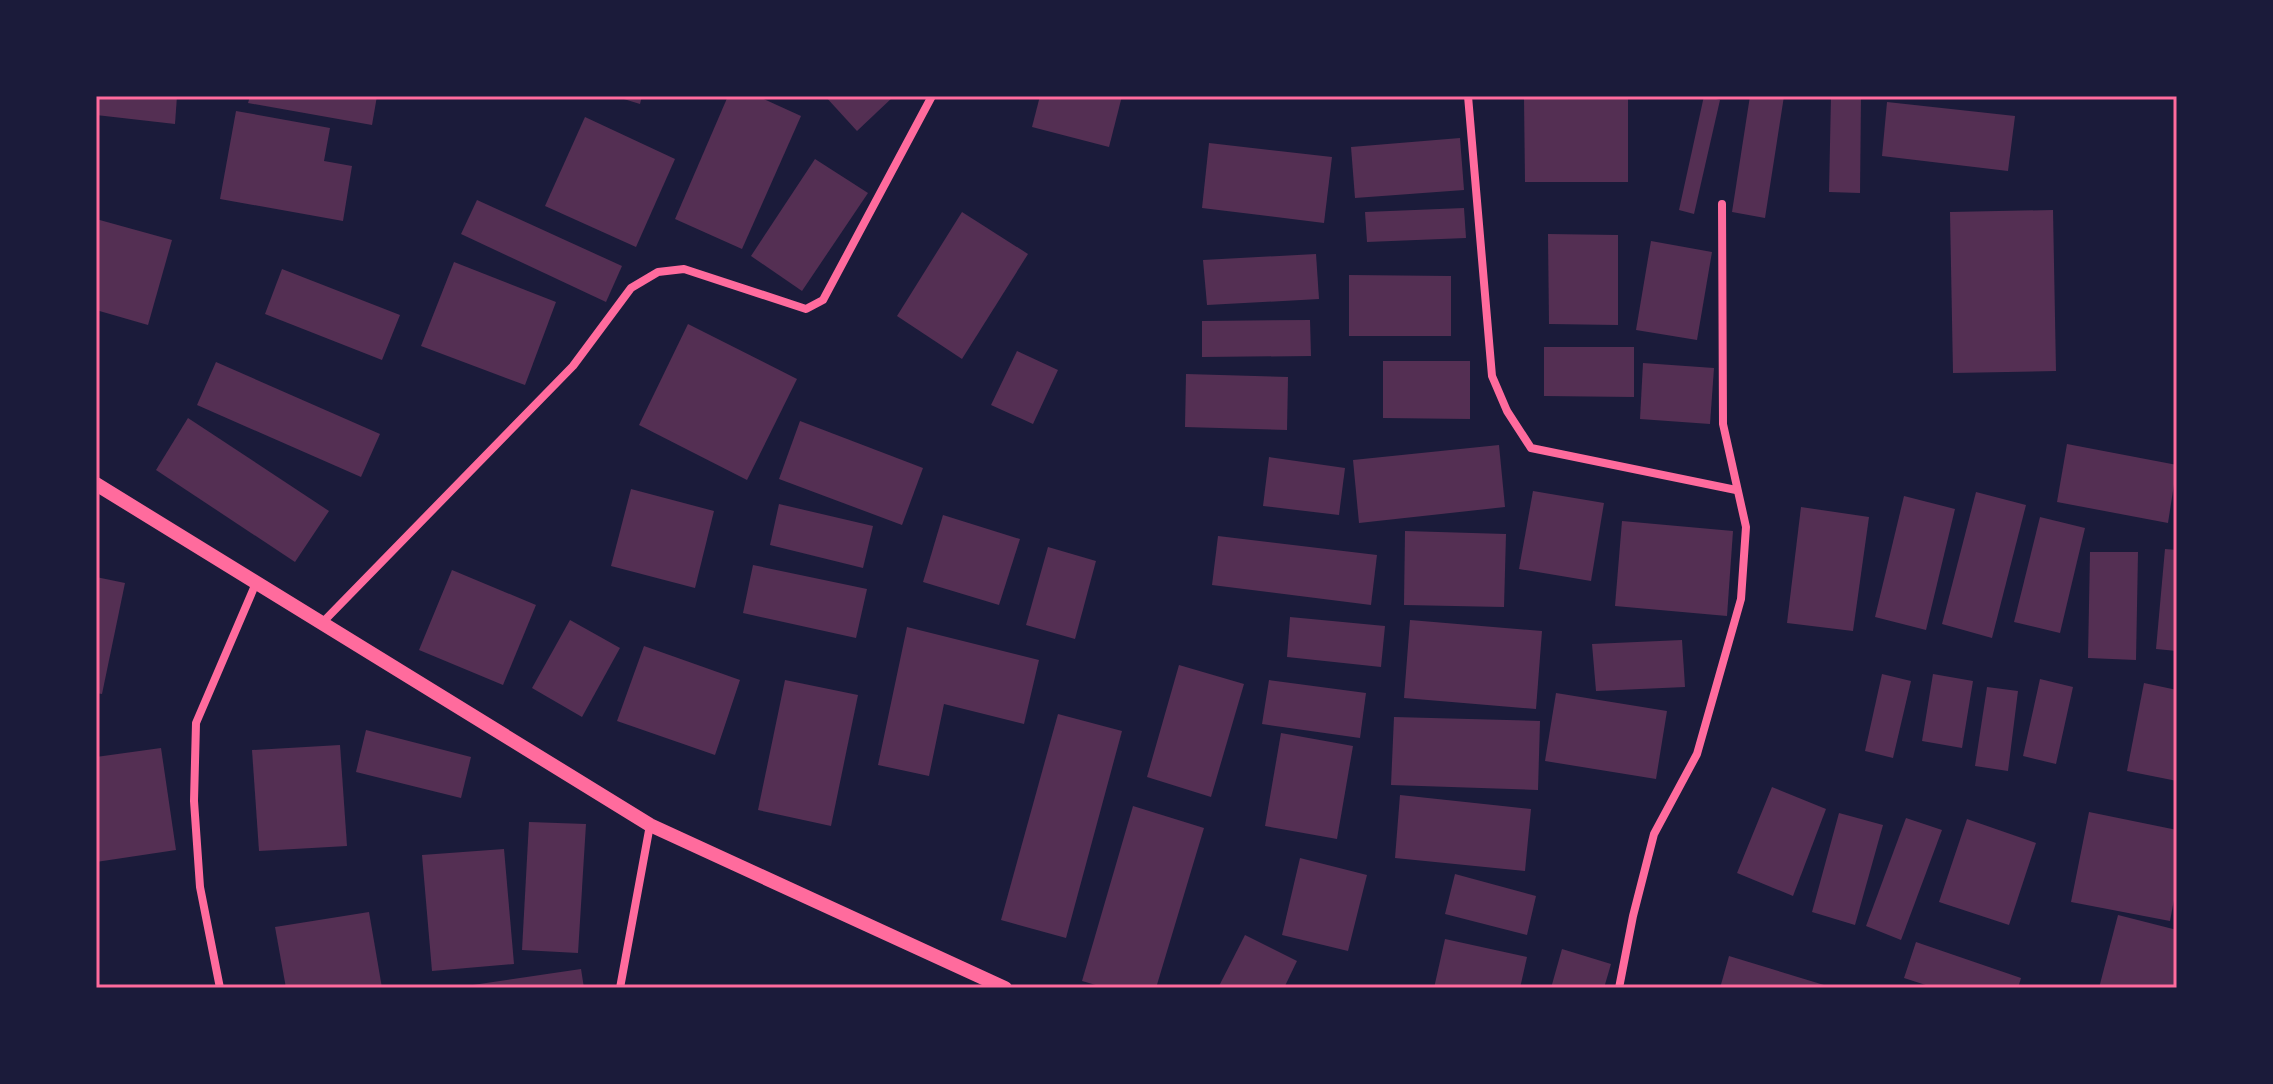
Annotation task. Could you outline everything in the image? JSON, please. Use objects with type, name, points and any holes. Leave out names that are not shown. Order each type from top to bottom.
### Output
[{"type":"street","points":[[323,622],[573,366],[631,288],[658,272],[684,269],[806,309],[815,307],[823,300],[932,96]]},
{"type":"street","points":[[1468,96],[1492,376],[1520,434],[1531,448],[1736,490]]},
{"type":"street","points":[[1619,988],[1654,834],[1697,754],[1741,599],[1746,527],[1723,424],[1722,204]]},
{"type":"street","points":[[96,484],[650,825],[1005,988]]},
{"type":"street","points":[[220,988],[200,887],[194,801],[196,723],[256,583]]},
{"type":"street","points":[[620,988],[650,825]]},
{"type":"building","points":[[96,96],[177,96],[175,124],[96,115]]},
{"type":"building","points":[[250,96],[377,96],[372,125],[248,103]]},
{"type":"building","points":[[614,96],[642,96],[640,104]]},
{"type":"building","points":[[728,96],[757,96],[801,116],[742,249],[675,219]]},
{"type":"building","points":[[825,96],[894,96],[857,131]]},
{"type":"building","points":[[1040,96],[1122,96],[1109,147],[1032,127]]},
{"type":"building","points":[[1704,96],[1720,100],[1694,214],[1679,210]]},
{"type":"building","points":[[1750,96],[1784,96],[1765,218],[1732,212]]},
{"type":"building","points":[[1831,96],[1861,96],[1860,193],[1829,192]]},
{"type":"building","points":[[1524,98],[1628,98],[1628,182],[1525,182]]},
{"type":"building","points":[[1887,102],[2015,116],[2008,171],[1882,156]]},
{"type":"building","points":[[236,111],[330,128],[324,161],[352,166],[343,221],[220,199]]},
{"type":"building","points":[[585,117],[675,159],[636,247],[545,206]]},
{"type":"building","points":[[1460,138],[1464,190],[1355,198],[1351,147]]},
{"type":"building","points":[[1209,143],[1332,157],[1324,223],[1202,208]]},
{"type":"building","points":[[815,159],[868,193],[802,291],[751,256]]},
{"type":"building","points":[[477,200],[622,266],[606,302],[461,234]]},
{"type":"building","points":[[1464,208],[1466,238],[1367,242],[1365,212]]},
{"type":"building","points":[[2053,210],[2056,371],[1953,373],[1950,212]]},
{"type":"building","points":[[962,212],[1028,254],[962,359],[897,316]]},
{"type":"building","points":[[96,219],[172,240],[148,325],[96,310]]},
{"type":"building","points":[[1548,234],[1618,235],[1618,325],[1549,324]]},
{"type":"building","points":[[1651,241],[1712,252],[1697,340],[1636,330]]},
{"type":"building","points":[[1316,254],[1319,299],[1207,305],[1203,260]]},
{"type":"building","points":[[454,262],[556,302],[525,385],[421,346]]},
{"type":"building","points":[[282,269],[400,315],[382,360],[265,314]]},
{"type":"building","points":[[1349,275],[1451,276],[1451,336],[1349,336]]},
{"type":"building","points":[[1310,320],[1311,356],[1202,357],[1202,321]]},
{"type":"building","points":[[688,324],[797,379],[747,480],[639,425]]},
{"type":"building","points":[[1544,347],[1634,347],[1634,397],[1544,396]]},
{"type":"building","points":[[1017,351],[1058,370],[1033,424],[991,405]]},
{"type":"building","points":[[1383,361],[1470,361],[1470,419],[1383,418]]},
{"type":"building","points":[[216,362],[380,434],[361,477],[197,405]]},
{"type":"building","points":[[1643,363],[1714,368],[1710,424],[1640,419]]},
{"type":"building","points":[[1186,374],[1288,377],[1287,430],[1185,427]]},
{"type":"building","points":[[188,418],[329,511],[295,562],[156,470]]},
{"type":"building","points":[[800,421],[923,468],[902,525],[779,479]]},
{"type":"building","points":[[2067,444],[2177,465],[2168,523],[2057,502]]},
{"type":"building","points":[[1499,445],[1505,507],[1359,523],[1353,460]]},
{"type":"building","points":[[1269,457],[1345,468],[1339,515],[1263,506]]},
{"type":"building","points":[[631,489],[714,511],[695,588],[611,566]]},
{"type":"building","points":[[1533,491],[1604,503],[1591,581],[1519,569]]},
{"type":"building","points":[[1976,492],[2026,505],[1992,638],[1942,624]]},
{"type":"building","points":[[1904,496],[1955,509],[1926,630],[1875,617]]},
{"type":"building","points":[[779,504],[873,526],[863,568],[770,545]]},
{"type":"building","points":[[1801,507],[1869,517],[1853,631],[1787,623]]},
{"type":"building","points":[[943,515],[1020,539],[999,605],[923,582]]},
{"type":"building","points":[[2040,517],[2085,528],[2060,633],[2014,622]]},
{"type":"building","points":[[1622,521],[1733,531],[1727,616],[1615,606]]},
{"type":"building","points":[[1405,531],[1506,534],[1504,607],[1404,605]]},
{"type":"building","points":[[1218,536],[1377,555],[1371,605],[1212,585]]},
{"type":"building","points":[[1048,547],[1096,561],[1075,639],[1026,625]]},
{"type":"building","points":[[2165,549],[2177,550],[2177,651],[2156,649]]},
{"type":"building","points":[[2090,552],[2138,552],[2136,660],[2088,658]]},
{"type":"building","points":[[753,565],[867,589],[856,638],[743,613]]},
{"type":"building","points":[[452,570],[536,605],[503,685],[419,650]]},
{"type":"building","points":[[96,577],[125,583],[102,694],[96,693]]},
{"type":"building","points":[[1290,617],[1385,626],[1381,667],[1287,657]]},
{"type":"building","points":[[570,620],[620,648],[582,717],[532,688]]},
{"type":"building","points":[[1410,620],[1542,631],[1536,709],[1404,698]]},
{"type":"building","points":[[907,627],[1039,660],[1024,724],[944,704],[929,776],[878,765]]},
{"type":"building","points":[[1682,640],[1685,687],[1596,691],[1592,644]]},
{"type":"building","points":[[644,646],[740,680],[715,755],[617,721]]},
{"type":"building","points":[[1179,665],[1244,684],[1211,797],[1147,777]]},
{"type":"building","points":[[1882,674],[1911,681],[1893,758],[1865,751]]},
{"type":"building","points":[[1933,674],[1973,681],[1962,748],[1922,741]]},
{"type":"building","points":[[2040,679],[2073,687],[2056,764],[2023,756]]},
{"type":"building","points":[[785,680],[858,695],[831,826],[758,810]]},
{"type":"building","points":[[1269,680],[1366,693],[1360,738],[1262,724]]},
{"type":"building","points":[[2144,683],[2177,690],[2177,781],[2127,771]]},
{"type":"building","points":[[1987,687],[2018,691],[2008,771],[1975,766]]},
{"type":"building","points":[[1556,693],[1667,711],[1656,779],[1545,761]]},
{"type":"building","points":[[1058,714],[1122,731],[1066,938],[1001,920]]},
{"type":"building","points":[[1394,717],[1540,721],[1538,790],[1391,785]]},
{"type":"building","points":[[366,730],[471,757],[461,798],[356,772]]},
{"type":"building","points":[[1281,733],[1353,746],[1337,839],[1265,826]]},
{"type":"building","points":[[340,745],[347,846],[259,851],[252,750]]},
{"type":"building","points":[[161,748],[176,850],[96,862],[96,757]]},
{"type":"building","points":[[1772,787],[1826,809],[1793,896],[1737,873]]},
{"type":"building","points":[[1400,795],[1531,809],[1525,871],[1395,858]]},
{"type":"building","points":[[1133,806],[1204,828],[1156,988],[1106,988],[1082,981]]},
{"type":"building","points":[[2089,812],[2177,830],[2177,884],[2170,921],[2071,902]]},
{"type":"building","points":[[1839,813],[1883,825],[1855,925],[1812,912]]},
{"type":"building","points":[[1906,818],[1942,830],[1901,940],[1866,926]]},
{"type":"building","points":[[1967,819],[2036,843],[2009,925],[1939,902]]},
{"type":"building","points":[[529,822],[586,824],[578,953],[522,950]]},
{"type":"building","points":[[504,849],[514,964],[432,971],[422,855]]},
{"type":"building","points":[[1300,858],[1367,875],[1348,951],[1282,935]]},
{"type":"building","points":[[1455,874],[1536,896],[1527,935],[1445,914]]},
{"type":"building","points":[[369,912],[382,988],[286,988],[275,927]]},
{"type":"building","points":[[2118,915],[2177,930],[2174,988],[2099,988]]},
{"type":"building","points":[[1245,935],[1297,961],[1284,988],[1218,988]]},
{"type":"building","points":[[1445,939],[1527,957],[1520,988],[1434,988]]},
{"type":"building","points":[[1916,942],[2021,978],[2018,988],[1935,988],[1904,978]]},
{"type":"building","points":[[1562,949],[1611,964],[1604,988],[1551,988]]},
{"type":"building","points":[[1729,956],[1824,985],[1823,988],[1720,988]]},
{"type":"building","points":[[581,969],[584,988],[466,988],[466,986]]}]
